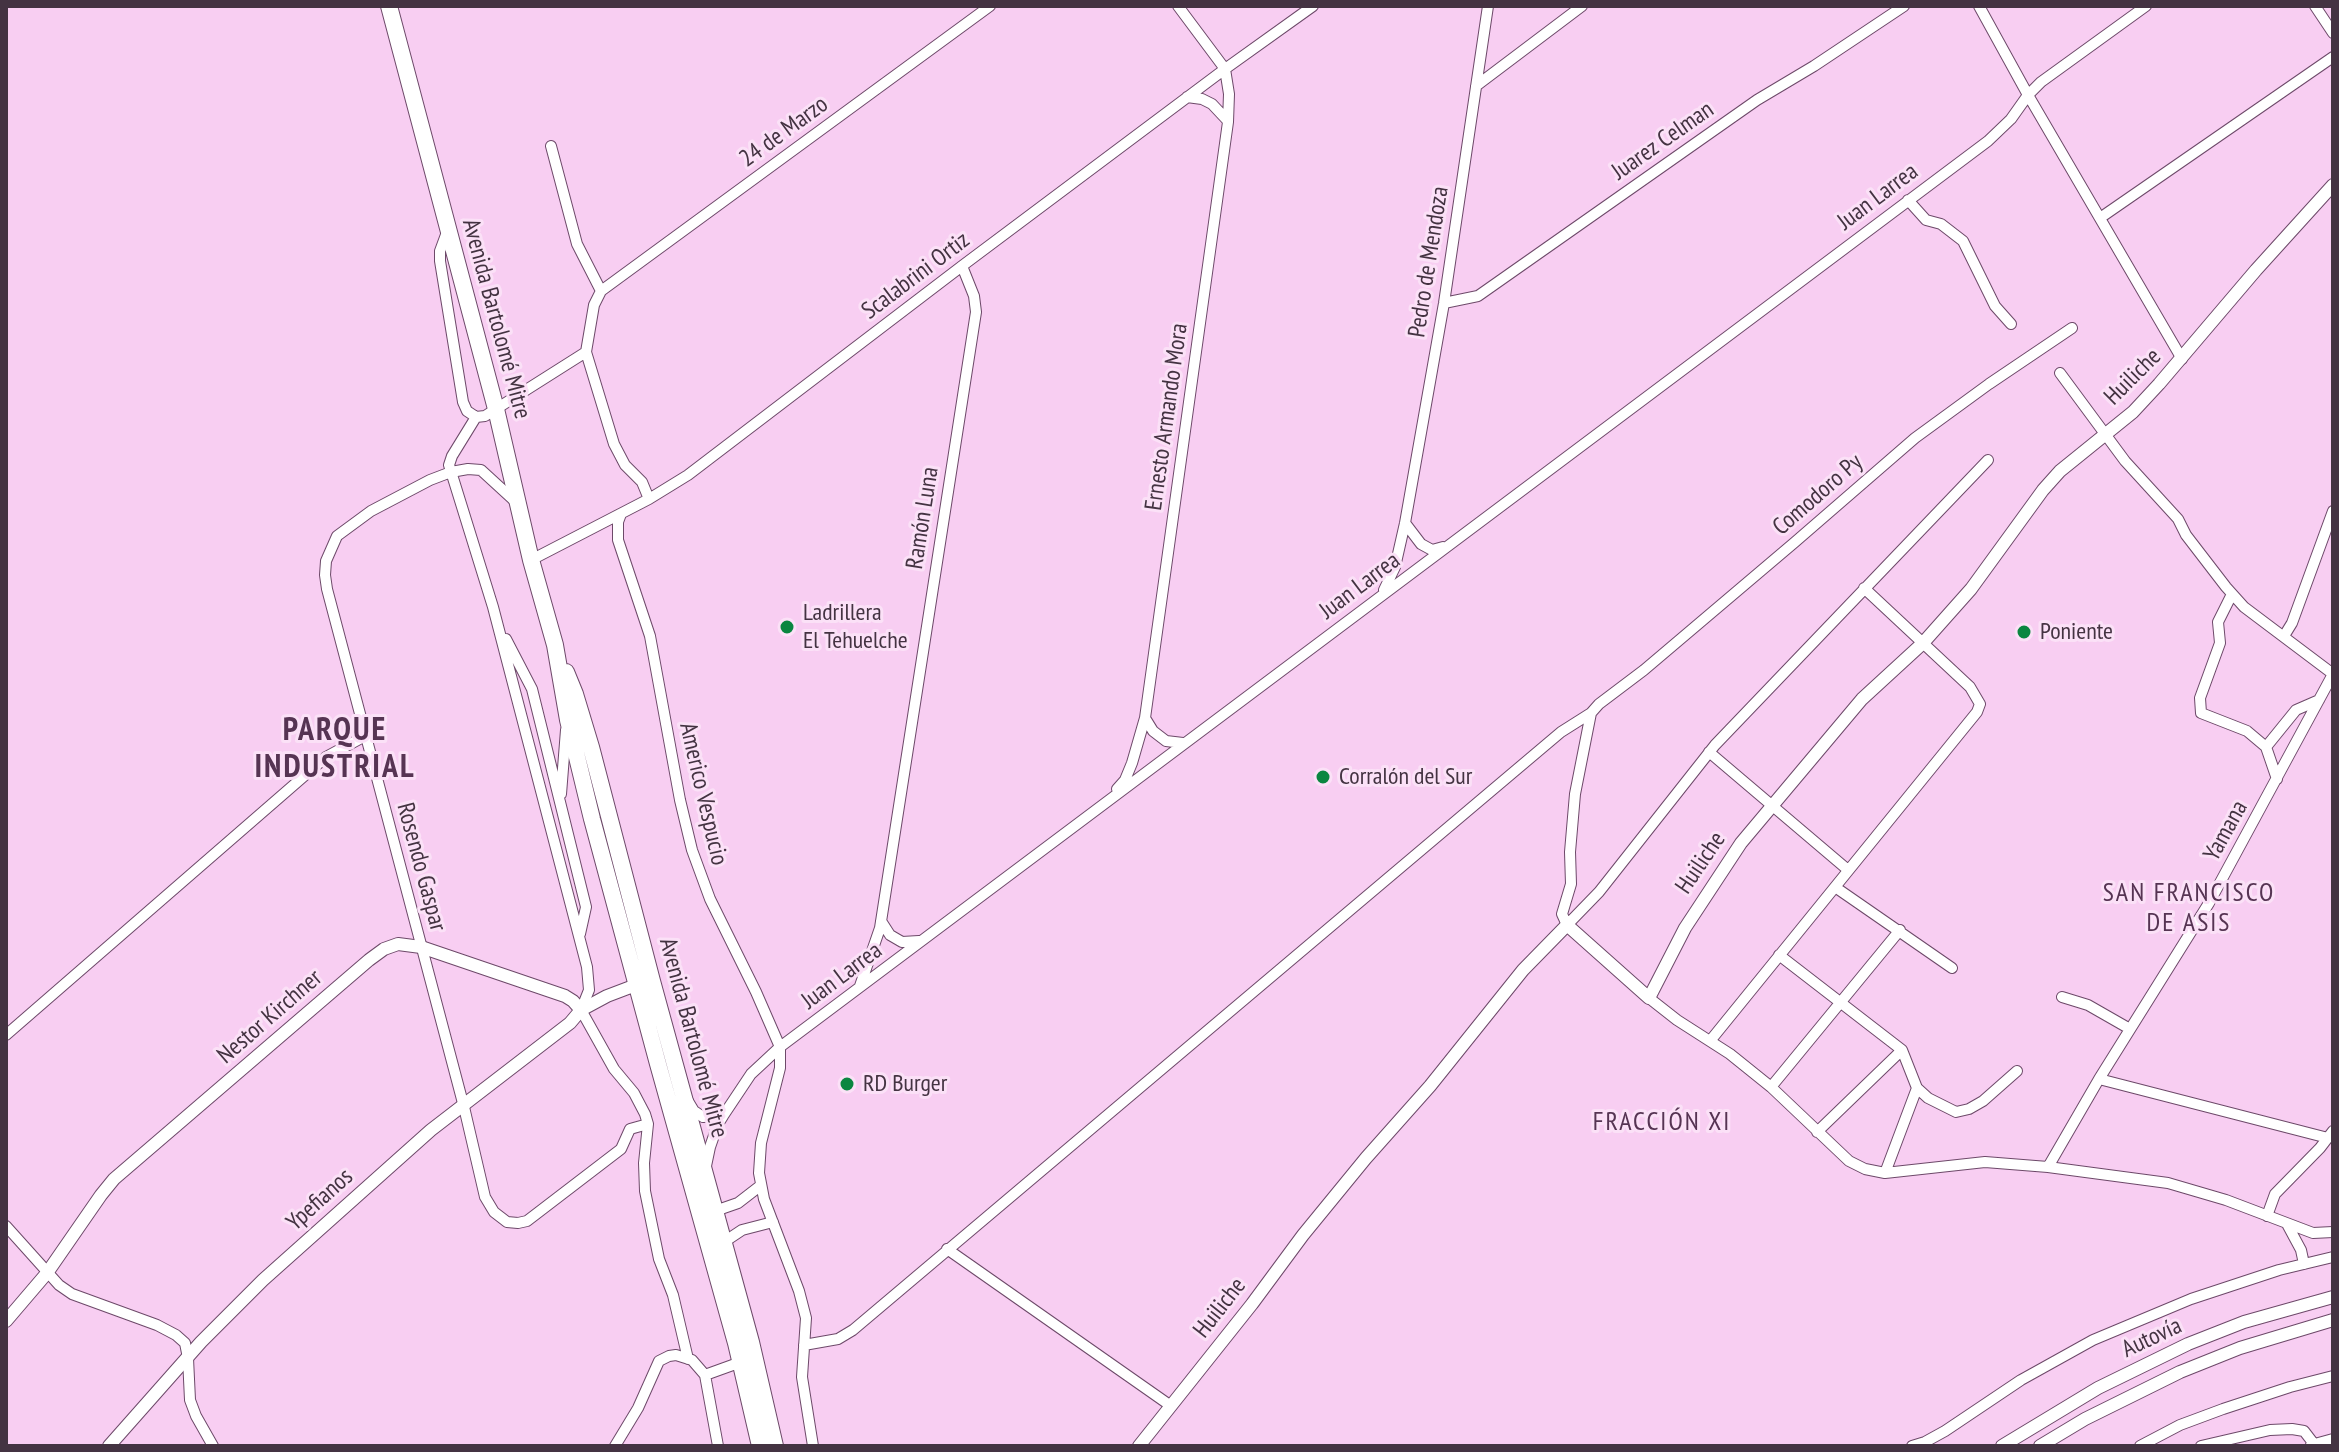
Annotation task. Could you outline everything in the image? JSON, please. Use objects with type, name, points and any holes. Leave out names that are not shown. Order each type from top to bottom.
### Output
[{"type":"main road","name":"Avenida Bartolomé Mitre","points":[[389,6],[496,409],[531,560],[555,645],[567,717],[636,985],[741,1362],[760,1446]]},
{"type":"main road","name":"Avenida Bartolomé Mitre","points":[[555,645],[575,694],[591,747],[755,1357],[775,1446]]},
{"type":"street","name":"24 de Marzo","points":[[601,291],[990,6]]},
{"type":"street","points":[[1178,6],[1225,69]]},
{"type":"street","name":"Scalabrini Ortiz","points":[[531,560],[649,499],[688,475],[1187,97],[1313,6]]},
{"type":"street","name":"Pedro de Mendoza","points":[[1381,595],[1395,567],[1405,523],[1444,303],[1488,6]]},
{"type":"street","points":[[1476,86],[1582,6]]},
{"type":"street","name":"Juarez Celman","points":[[1444,303],[1478,296],[1757,100],[1904,6]]},
{"type":"street","points":[[1979,6],[2182,359]]},
{"type":"street","name":"Juan Larrea","points":[[704,1172],[723,1116],[751,1074],[780,1047],[1988,141],[2011,119],[2041,82],[2146,6]]},
{"type":"street","points":[[2315,6],[2333,33]]},
{"type":"street","points":[[2100,218],[2333,57]]},
{"type":"street","name":"Ernesto Armando Mora","points":[[1110,798],[1129,771],[1145,718],[1228,122],[1229,94],[1225,69]]},
{"type":"street","points":[[1187,97],[1212,104],[1228,122]]},
{"type":"street","points":[[551,146],[577,244],[601,291],[594,305],[586,352],[614,444],[625,465],[642,482],[649,499]]},
{"type":"street","name":"Huiliche","points":[[1649,998],[1713,882],[1741,843],[1862,699],[1923,643],[1971,589],[2060,471],[2133,412],[2333,185]]},
{"type":"street","points":[[1908,200],[1926,220],[1941,224],[1963,241],[1995,306],[2011,324]]},
{"type":"street","points":[[448,231],[440,251],[440,261],[467,411],[476,417],[485,416],[586,352]]},
{"type":"street","name":"Ramón Luna","points":[[859,987],[881,921],[976,312],[974,296],[962,266]]},
{"type":"street","name":"Comodoro Py","points":[[804,1345],[838,1339],[853,1330],[1549,742],[1644,670],[1915,438],[2072,328]]},
{"type":"street","points":[[2060,373],[2125,461],[2178,519],[2186,535],[2232,594],[2244,607],[2333,674]]},
{"type":"street","points":[[476,417],[449,465],[498,624],[580,937],[590,979],[581,1010]]},
{"type":"street","points":[[1567,925],[1599,892],[1709,752],[1988,460]]},
{"type":"street","points":[[451,472],[481,470],[518,504]]},
{"type":"street","name":"Rosendo Gaspar","points":[[451,472],[371,511],[337,536],[331,546],[325,575],[485,1197],[494,1212],[507,1222],[527,1221],[621,1149],[630,1129],[648,1124]]},
{"type":"street","points":[[2284,636],[2292,623],[2333,511]]},
{"type":"street","name":"Americo Vespucio","points":[[621,514],[618,540],[650,636],[692,850],[710,899],[780,1047],[780,1068],[759,1158],[760,1186],[804,1308],[802,1377],[813,1446]]},
{"type":"street","points":[[1405,523],[1421,544],[1432,550],[1445,547]]},
{"type":"street","points":[[1710,1041],[1977,712],[1980,704],[1970,687],[1864,588]]},
{"type":"street","points":[[2232,594],[2218,622],[2220,643],[2199,703],[2201,713],[2247,731],[2266,747],[2277,779]]},
{"type":"street","points":[[498,624],[532,689],[586,907],[580,937]]},
{"type":"street","name":"Yamana","points":[[2048,1167],[2209,903],[2333,674]]},
{"type":"street","points":[[2266,747],[2296,710],[2319,700]]},
{"type":"street","points":[[1591,713],[1575,794],[1570,852],[1571,884],[1562,914],[1567,925],[1649,998],[1771,1087],[1849,1161],[1865,1169],[1885,1173],[1985,1162],[2168,1183],[2226,1200],[2313,1233],[2333,1232]]},
{"type":"street","points":[[561,807],[567,717]]},
{"type":"street","points":[[1145,718],[1153,731],[1166,741],[1183,743]]},
{"type":"street","points":[[6,1035],[326,757],[365,736]]},
{"type":"street","points":[[1709,752],[1848,870]]},
{"type":"street","points":[[1835,887],[1952,968]]},
{"type":"street","points":[[881,921],[890,935],[902,942],[921,941]]},
{"type":"street","name":"Huiliche","points":[[1139,1446],[1366,1158],[1430,1086],[1523,970],[1567,925]]},
{"type":"street","points":[[1771,1087],[1900,930]]},
{"type":"street","name":"Nestor Kirchner","points":[[6,1321],[47,1273],[114,1179],[384,949],[398,944],[421,947],[565,996],[581,1010]]},
{"type":"street","points":[[1779,955],[1902,1050],[1917,1088],[1928,1098],[1956,1112],[1983,1101],[2017,1071]]},
{"type":"street","points":[[581,1010],[636,985]]},
{"type":"street","points":[[2062,997],[2088,1005],[2130,1029]]},
{"type":"street","points":[[581,1010],[614,1069],[641,1104],[648,1124],[645,1191],[659,1259],[673,1295],[688,1359]]},
{"type":"street","name":"Ypefianos","points":[[109,1446],[263,1280],[431,1130],[570,1023],[581,1010]]},
{"type":"street","points":[[1817,1132],[1902,1050]]},
{"type":"street","points":[[2099,1079],[2331,1134],[2275,1194],[2267,1216]]},
{"type":"street","points":[[1885,1173],[1917,1088]]},
{"type":"street","points":[[682,1093],[694,1111],[703,1117],[723,1116]]},
{"type":"street","points":[[715,1211],[738,1203],[760,1186]]},
{"type":"street","points":[[724,1242],[742,1230],[773,1222]]},
{"type":"street","points":[[2287,1224],[2301,1250],[2304,1264]]},
{"type":"street","points":[[6,1226],[47,1273],[72,1294],[157,1325],[185,1343],[190,1400],[213,1446]]},
{"type":"street","points":[[947,1249],[1171,1406]]},
{"type":"street","points":[[1912,1446],[1945,1431],[2021,1380],[2093,1340],[2191,1299],[2333,1257]]},
{"type":"street","name":"Autovía","points":[[2002,1446],[2098,1388],[2188,1344],[2244,1322],[2333,1297]]},
{"type":"street","name":"Autovía","points":[[2040,1446],[2085,1419],[2180,1372],[2240,1348],[2333,1320]]},
{"type":"street","points":[[615,1446],[638,1408],[659,1361],[669,1356],[688,1359],[699,1366],[705,1375],[718,1446]]},
{"type":"street","points":[[705,1375],[741,1362]]},
{"type":"street","points":[[2140,1446],[2180,1425],[2223,1409],[2333,1376]]},
{"type":"street","points":[[2201,1446],[2270,1430],[2304,1431],[2311,1445],[2333,1439]]},
{"type":"place","name":"Ladrillera El Tehuelche","points":[[787,627]]},
{"type":"place","name":"Poniente","points":[[2024,632]]},
{"type":"place","name":"Corralón del Sur","points":[[1323,777]]},
{"type":"place","name":"RD Burger","points":[[847,1084]]},
{"type":"district","name":"PARQUE INDUSTRIAL","points":[[335,750]]},
{"type":"district","name":"SAN FRANCISCO DE ASIS","points":[[2189,909]]},
{"type":"district","name":"FRACCIÓN XI","points":[[1662,1123]]}]
